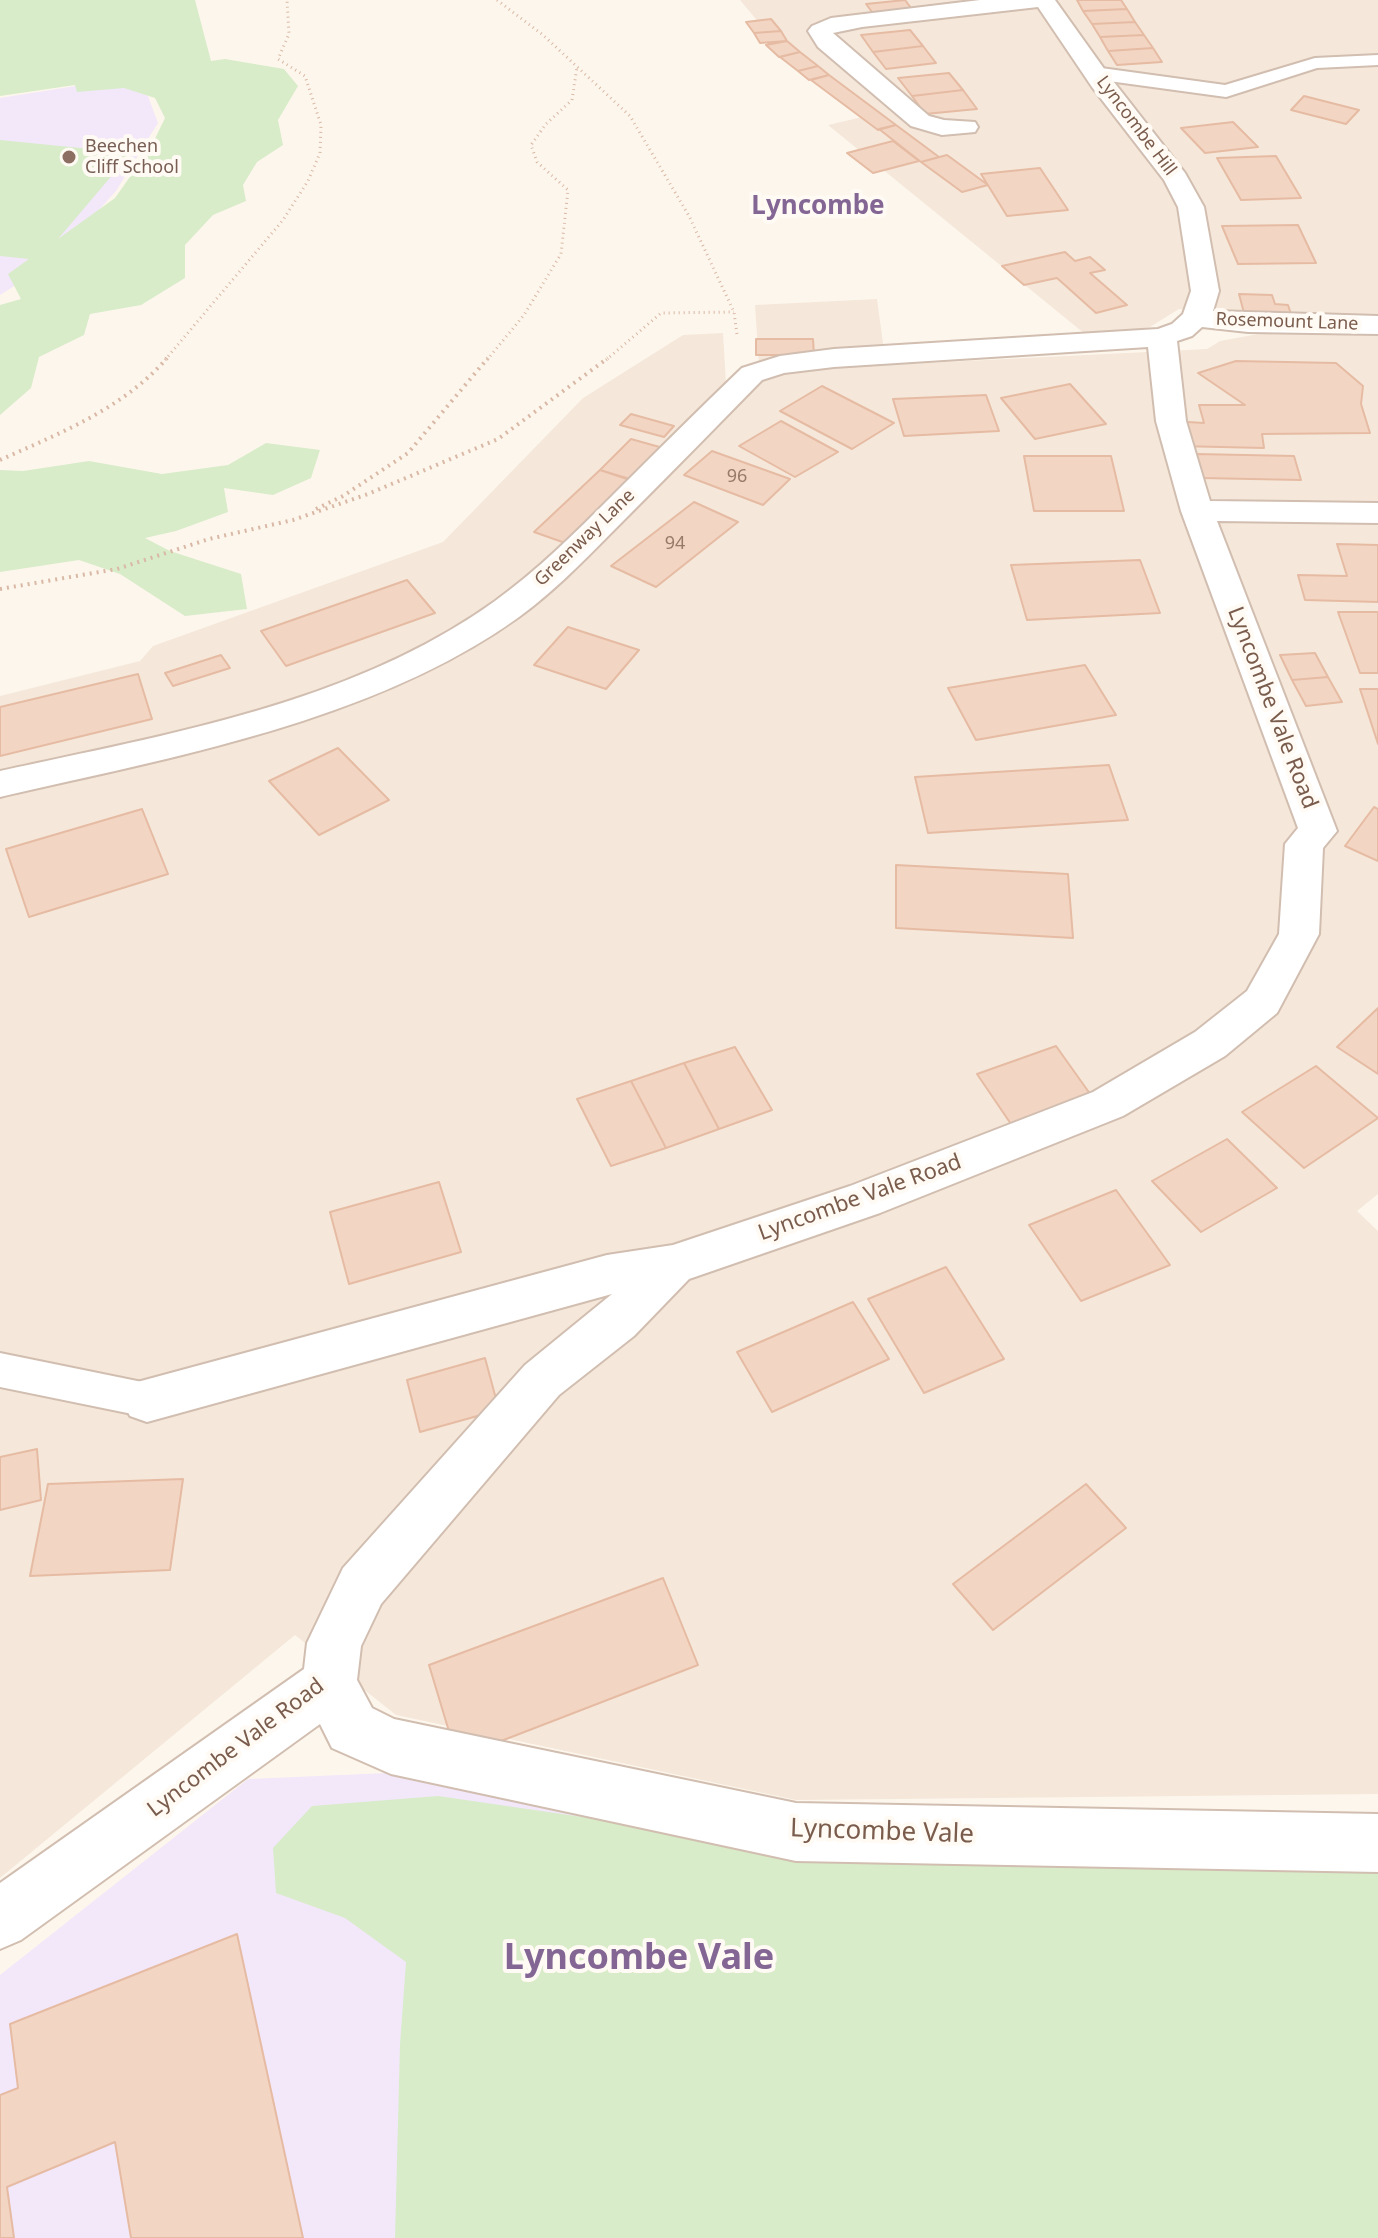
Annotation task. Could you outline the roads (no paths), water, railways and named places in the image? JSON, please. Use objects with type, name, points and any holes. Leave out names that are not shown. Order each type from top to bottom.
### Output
[{"type":"street","points":[[847,0],[862,20]]},
{"type":"street","name":"Lyncombe Hill","points":[[966,127],[942,128],[920,121],[826,42],[820,31],[831,25],[862,20],[1042,0],[1176,178],[1191,207],[1205,291],[1179,328]]},
{"type":"street","name":"Rosemount Lane","points":[[1179,328],[1248,323],[1378,325]]},
{"type":"street","name":"Greenway Lane","points":[[0,784],[181,743],[347,694],[458,641],[507,609],[555,571],[752,374],[780,365],[834,358],[1179,328]]},
{"type":"street","name":"Lyncombe Vale Road","points":[[0,1919],[329,1684],[334,1643],[362,1586],[542,1380],[617,1321],[673,1265],[864,1200],[1108,1104],[1210,1044],[1262,1002],[1299,934],[1304,844],[1318,831],[1197,511],[1171,421],[1179,328]]},
{"type":"street","points":[[1197,511],[1378,513]]},
{"type":"street","points":[[147,1400],[607,1275],[673,1265]]},
{"type":"street","name":"Lyncombe Vale","points":[[329,1684],[352,1728],[391,1746],[796,1832],[1378,1843]]},
{"type":"lane","points":[[1094,73],[1226,91],[1298,67],[1378,60]]},
{"type":"lane","points":[[0,1370],[147,1400]]},
{"type":"place","name":"Beechen Cliff School","points":[[69,157]]},
{"type":"district","name":"Lyncombe","points":[[818,207]]},
{"type":"district","name":"Lyncombe Vale","points":[[639,1959]]}]
